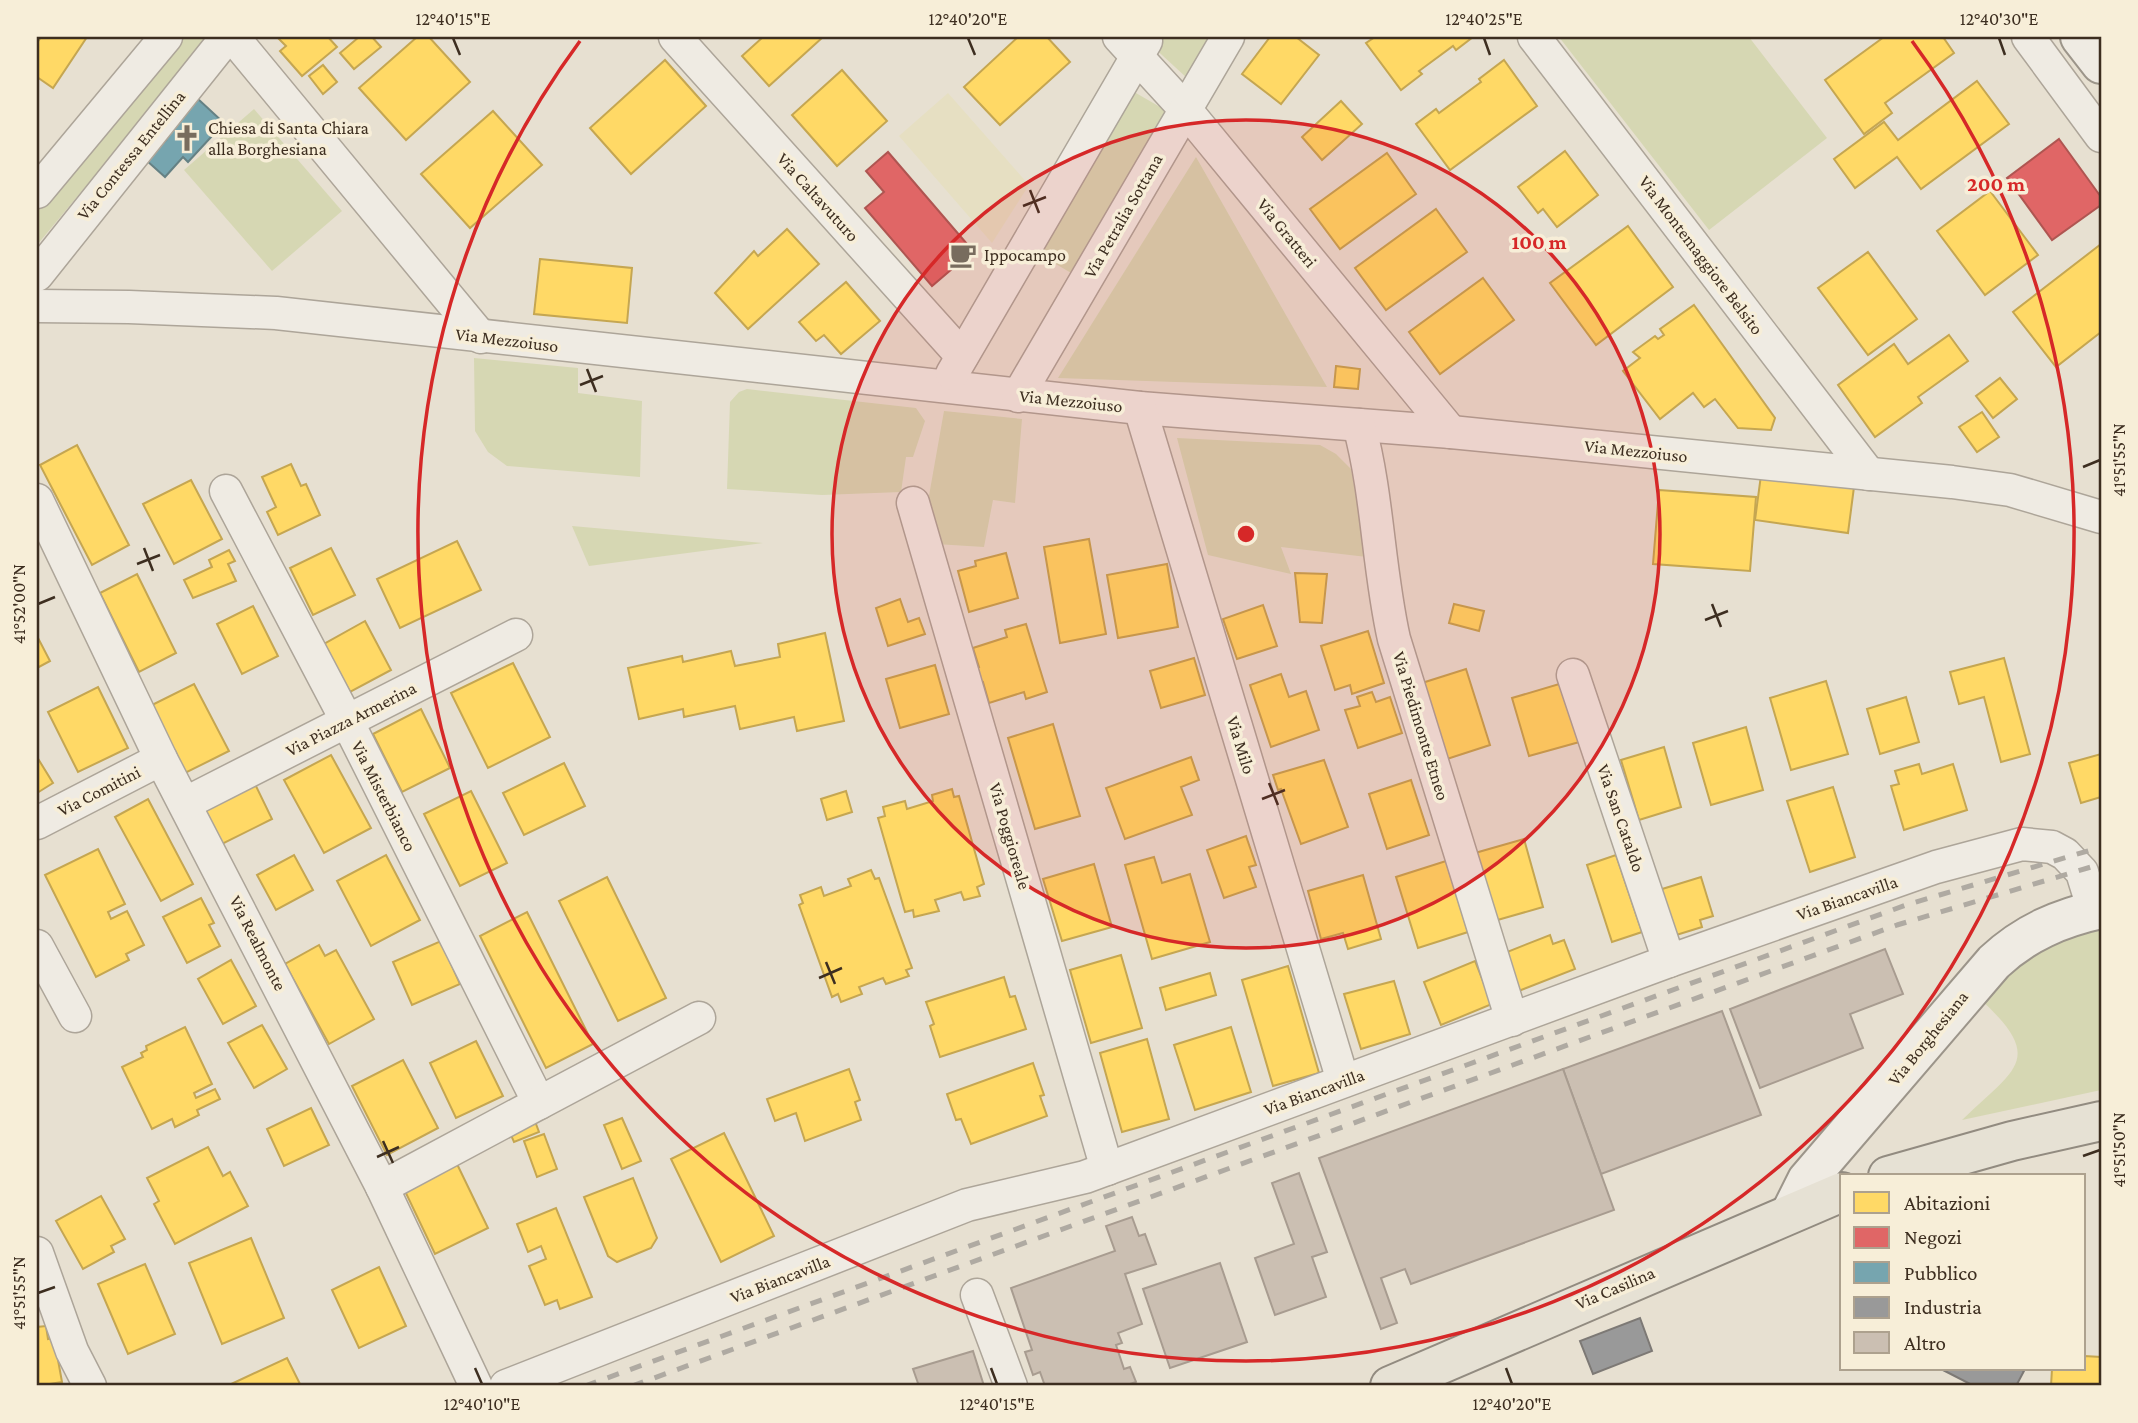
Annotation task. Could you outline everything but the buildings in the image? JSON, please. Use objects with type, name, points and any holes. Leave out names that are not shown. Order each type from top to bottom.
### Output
[{"type":"main road","points":[[1895,1174],[2012,1141],[2101,1121]]},
{"type":"main road","name":"Via Casilina","points":[[1390,1386],[1840,1193]]},
{"type":"street","points":[[37,192],[48,154],[166,37]]},
{"type":"street","name":"Via Contessa Entellina","points":[[37,275],[227,37]]},
{"type":"street","points":[[233,37],[481,337]]},
{"type":"street","name":"Via Caltavuturo","points":[[675,37],[962,356]]},
{"type":"street","name":"Via Petralia Sottana","points":[[1018,396],[1227,37]]},
{"type":"street","name":"Via Montemaggiore Belsito","points":[[1534,37],[1869,474]]},
{"type":"street","points":[[2028,37],[2101,136]]},
{"type":"street","points":[[2080,37],[2101,64]]},
{"type":"street","points":[[944,388],[1135,43]]},
{"type":"street","name":"Via Gratteri","points":[[1135,43],[1185,109],[1451,432]]},
{"type":"street","name":"Via Mezzoiuso","points":[[37,306],[276,313],[1018,396],[1451,432],[1869,474],[2010,490],[2101,517]]},
{"type":"street","name":"Via Milo","points":[[1140,408],[1343,1081]]},
{"type":"street","name":"Via Piedimonte Etneo","points":[[1359,425],[1372,481],[1386,602],[1397,649],[1512,1020]]},
{"type":"street","name":"Via Misterbianco","points":[[226,491],[347,722],[539,1103]]},
{"type":"street","name":"Via Realmonte","points":[[37,500],[161,759],[382,1187],[476,1386]]},
{"type":"street","name":"Via Poggioreale","points":[[913,503],[1107,1170]]},
{"type":"street","name":"Via Piazza Armerina","points":[[186,803],[516,635]]},
{"type":"street","name":"Via San Cataldo","points":[[1573,675],[1670,961]]},
{"type":"street","name":"Via Comitini","points":[[37,822],[161,759]]},
{"type":"street","name":"Via Biancavilla","points":[[506,1386],[967,1205],[1063,1184],[1107,1170],[1343,1081],[1902,878],[2022,844],[2052,847],[2070,859],[2082,873],[2097,910]]},
{"type":"street","name":"Via Borghesiana","points":[[1791,1212],[1807,1180],[1994,962],[2036,931],[2097,910]]},
{"type":"street","points":[[37,946],[75,1016]]},
{"type":"street","points":[[382,1187],[699,1018]]},
{"type":"street","points":[[37,1253],[72,1351],[90,1386]]},
{"type":"street","points":[[977,1295],[1011,1386]]},
{"type":"shaded area","points":[[948,93],[1029,185],[992,243],[899,136]]},
{"type":"green space","points":[[178,37],[210,37],[37,245],[37,207]]},
{"type":"green space","points":[[1154,37],[1210,37],[1187,78],[1150,44]]},
{"type":"green space","points":[[1559,37],[1749,37],[1827,138],[1709,230]]},
{"type":"green space","points":[[1129,89],[1167,111],[1073,274],[1035,252]]},
{"type":"green space","points":[[254,109],[342,211],[272,271],[184,170]]},
{"type":"green space","points":[[1196,157],[1327,387],[1058,378]]},
{"type":"green space","points":[[474,358],[578,368],[578,393],[642,401],[640,477],[507,466],[488,452],[475,431]]},
{"type":"green space","points":[[747,389],[916,408],[925,421],[913,457],[906,457],[901,492],[822,495],[727,489],[730,402],[739,392]]},
{"type":"green space","points":[[944,411],[1022,419],[1015,503],[993,500],[984,547],[936,544],[927,507]]},
{"type":"green space","points":[[1177,438],[1320,445],[1336,454],[1351,469],[1367,557],[1281,547],[1291,574],[1208,555]]},
{"type":"green space","points":[[572,526],[763,543],[589,566]]},
{"type":"green space","points":[[2101,917],[2101,1090],[1962,1120],[1997,1087],[2016,1062],[2017,1049],[2012,1035],[1978,997],[2002,968]]},
{"type":"railway","points":[[585,1386],[1906,905],[2101,847]]},
{"type":"railway","points":[[632,1386],[1897,925],[2101,864]]},
{"type":"place","name":"Chiesa di Santa Chiara alla Borghesiana","points":[[187,138]]},
{"type":"place","name":"Ippocampo","points":[[963,255]]}]
